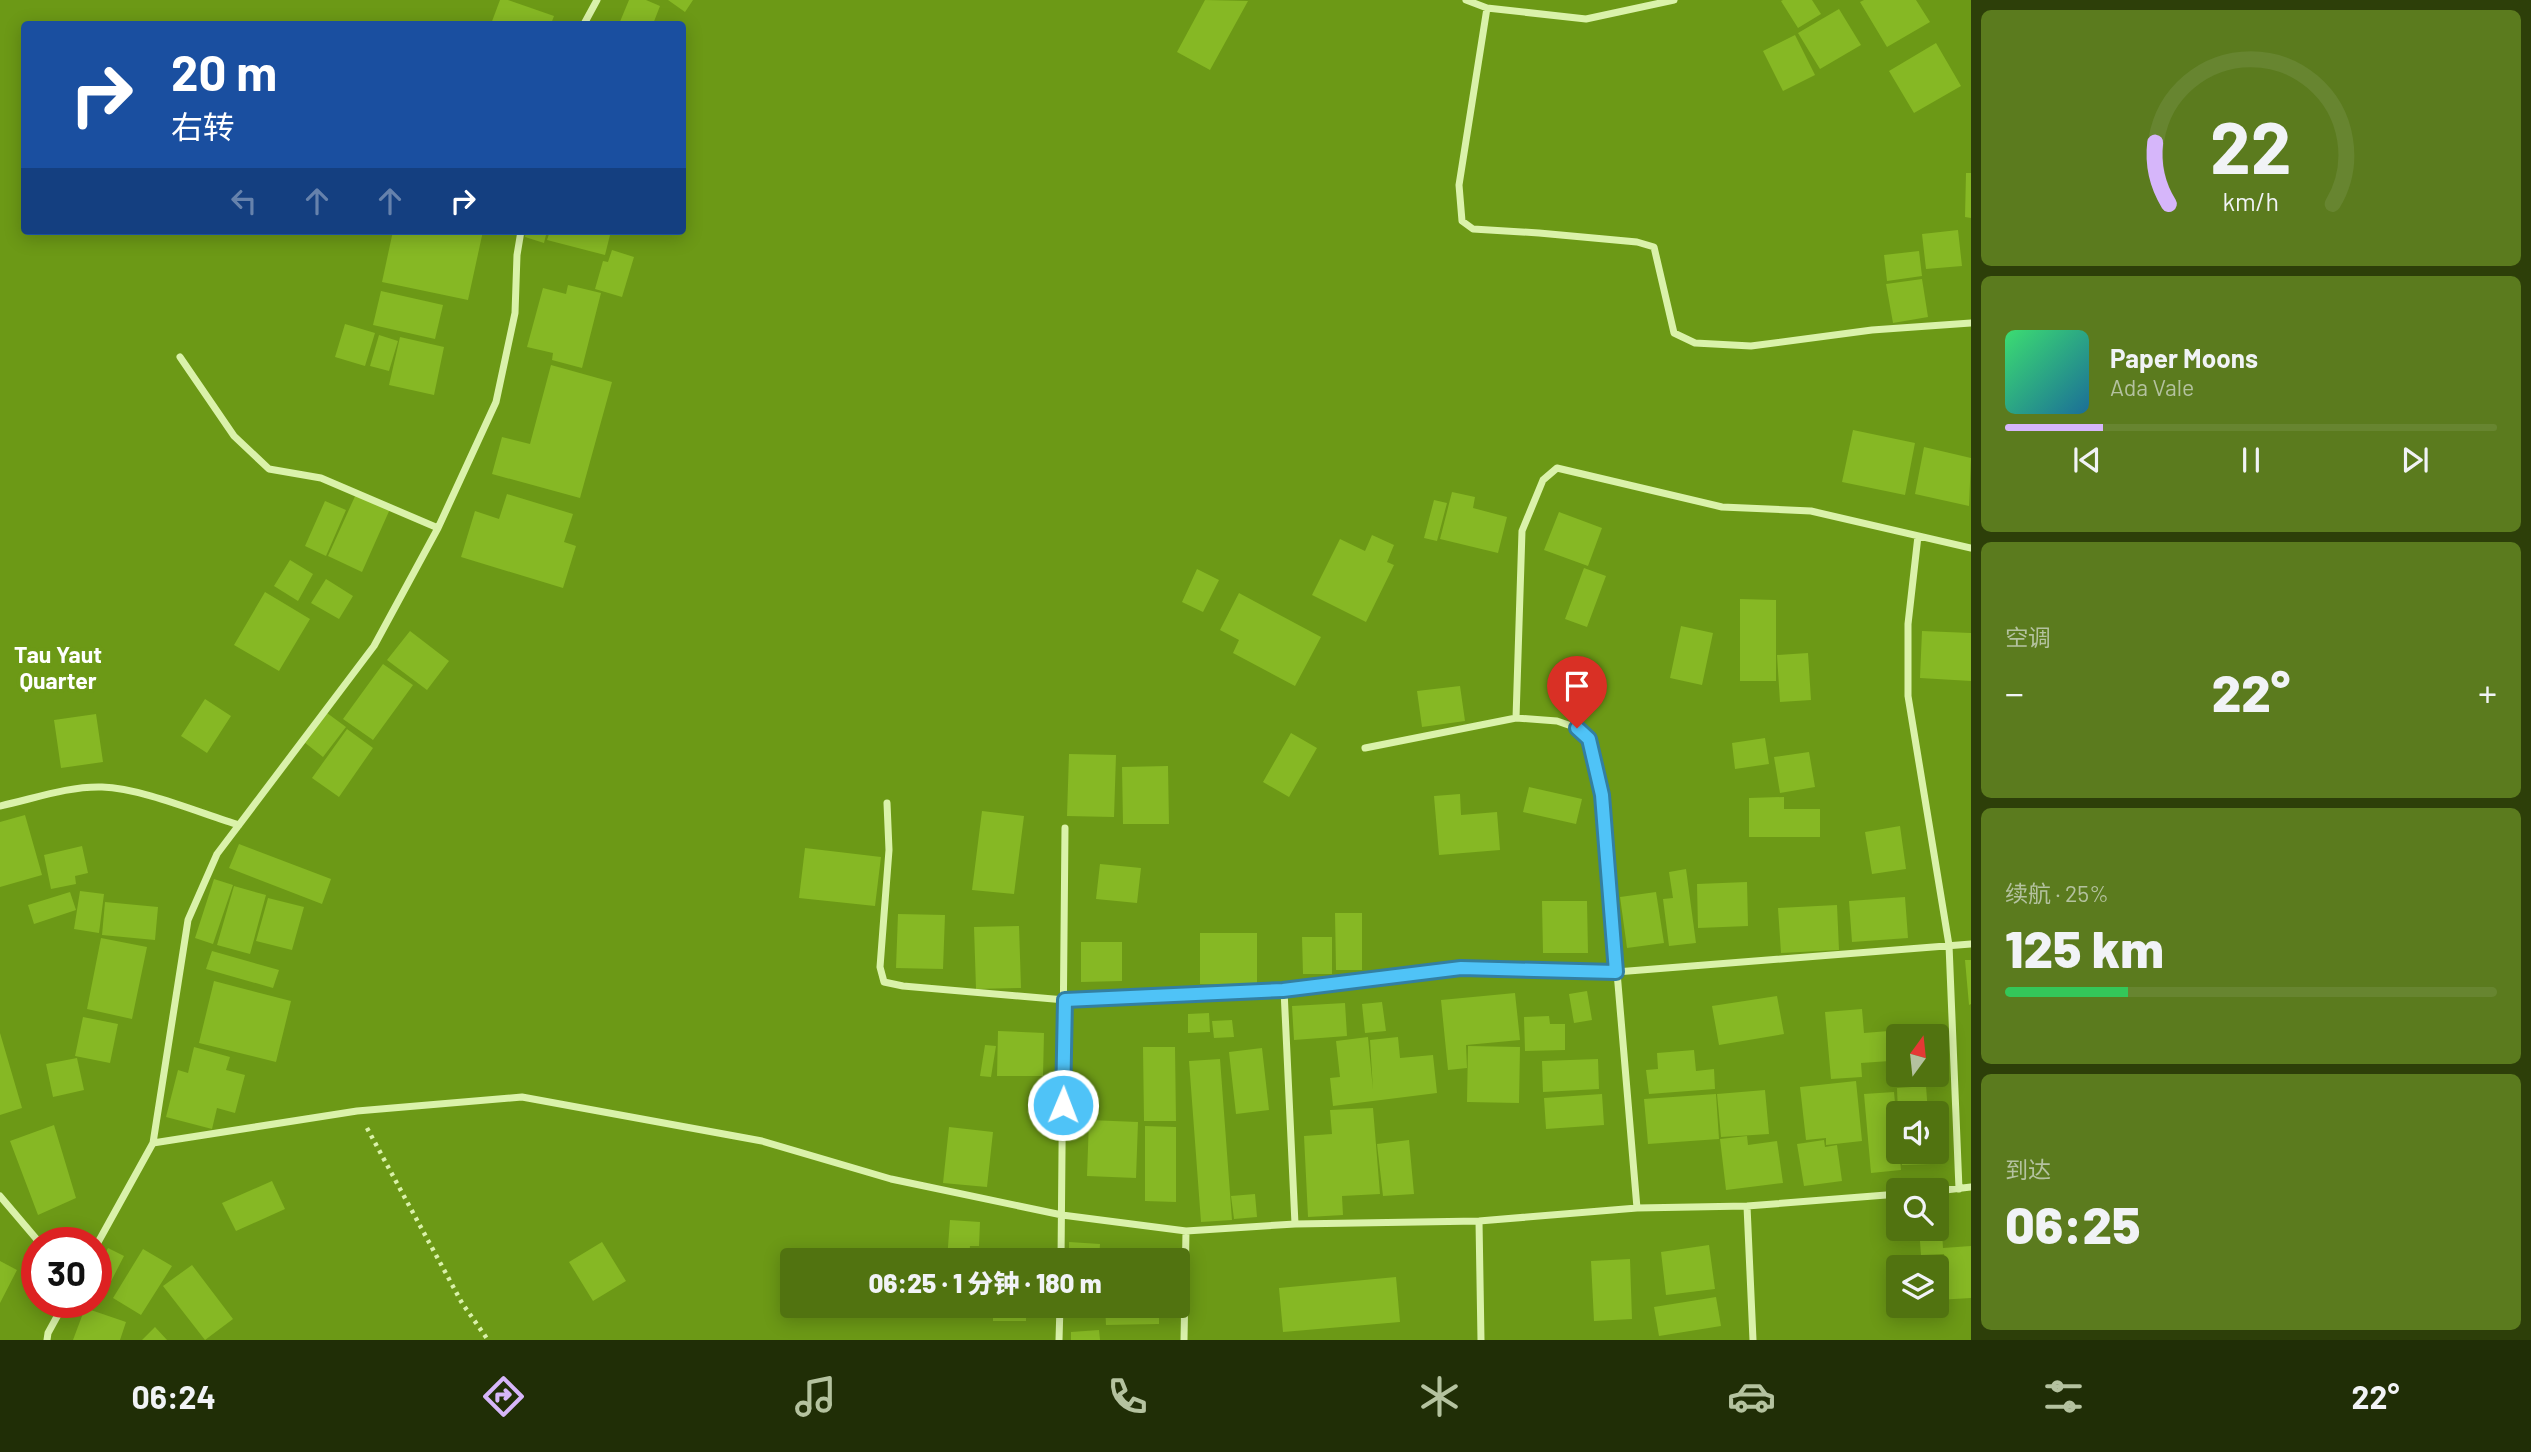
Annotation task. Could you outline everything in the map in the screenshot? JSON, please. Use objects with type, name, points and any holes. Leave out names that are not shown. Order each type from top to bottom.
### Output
[{"type":"street","points":[[586,21],[597,0]]},
{"type":"street","points":[[1466,0],[1487,8],[1586,19],[1674,0]]},
{"type":"street","points":[[1487,8],[1460,185],[1462,221],[1473,229],[1637,242],[1654,247],[1674,333],[1695,343],[1751,346],[1872,330],[1971,323]]},
{"type":"street","points":[[107,1227],[153,1143],[188,920],[217,854],[374,646],[438,528],[496,402],[515,313],[520,235]]},
{"type":"street","points":[[180,357],[234,436],[270,469],[321,478],[438,528]]},
{"type":"street","points":[[1516,718],[1522,531],[1543,480],[1557,468],[1722,507],[1811,511],[1971,548]]},
{"type":"street","points":[[1918,536],[1908,624],[1908,696],[1949,946],[1959,1189]]},
{"type":"street","points":[[1365,748],[1516,718],[1557,720],[1577,728],[1589,739],[1602,795],[1637,1208]]},
{"type":"street","points":[[0,806],[75,789],[102,787],[131,791],[239,825]]},
{"type":"street","points":[[887,803],[889,850],[880,967],[884,982],[902,986],[1065,1000],[1283,990],[1461,968],[1616,972],[1971,944]]},
{"type":"street","points":[[1061,1248],[1065,828]]},
{"type":"street","points":[[1283,990],[1295,1224]]},
{"type":"street","points":[[153,1143],[215,1131],[357,1111],[522,1097],[762,1140],[891,1179],[1062,1215],[1186,1231],[1295,1224],[1479,1221],[1637,1208],[1747,1206],[1886,1196]]},
{"type":"street","points":[[1949,1190],[1971,1187]]},
{"type":"street","points":[[0,1196],[26,1227]]},
{"type":"street","points":[[1747,1206],[1753,1340]]},
{"type":"street","points":[[1479,1221],[1481,1340]]},
{"type":"street","points":[[1184,1340],[1186,1231]]},
{"type":"street","points":[[47,1340],[56,1318]]},
{"type":"street","points":[[1059,1340],[1060,1318]]},
{"type":"path","points":[[357,1111],[462,1303],[488,1340]]},
{"type":"building","points":[[500,0],[508,0],[554,16],[552,21],[492,21]]},
{"type":"building","points":[[629,0],[646,0],[660,6],[654,21],[620,21]]},
{"type":"building","points":[[668,0],[693,0],[685,12]]},
{"type":"building","points":[[1205,0],[1248,1],[1210,70],[1177,52]]},
{"type":"building","points":[[1812,0],[1821,14],[1798,28],[1781,1]]},
{"type":"building","points":[[1916,0],[1930,22],[1887,47],[1860,2]]},
{"type":"building","points":[[1839,9],[1861,45],[1820,69],[1798,33]]},
{"type":"building","points":[[1795,35],[1815,75],[1783,91],[1763,51]]},
{"type":"building","points":[[1936,43],[1961,86],[1914,113],[1889,71]]},
{"type":"building","points":[[1966,173],[1971,173],[1971,218],[1965,217]]},
{"type":"building","points":[[1958,230],[1962,266],[1926,269],[1922,234]]},
{"type":"building","points":[[392,235],[482,235],[468,300],[382,282]]},
{"type":"building","points":[[525,235],[546,235],[544,243]]},
{"type":"building","points":[[549,235],[610,235],[605,255],[547,240]]},
{"type":"building","points":[[612,250],[634,257],[622,297],[595,289],[603,261],[608,262]]},
{"type":"building","points":[[1919,251],[1922,276],[1887,281],[1884,255]]},
{"type":"building","points":[[1922,279],[1928,317],[1893,323],[1886,284]]},
{"type":"building","points":[[568,285],[601,293],[582,368],[552,360],[553,353],[527,347],[543,288],[566,294]]},
{"type":"building","points":[[381,291],[443,305],[435,339],[373,325]]},
{"type":"building","points":[[345,324],[375,333],[365,366],[335,357]]},
{"type":"building","points":[[379,335],[398,341],[389,371],[370,366]]},
{"type":"building","points":[[400,337],[444,347],[434,395],[389,385]]},
{"type":"building","points":[[551,365],[612,382],[580,498],[492,474],[502,437],[530,444]]},
{"type":"building","points":[[1853,430],[1915,443],[1905,495],[1842,482]]},
{"type":"building","points":[[1924,447],[1971,458],[1969,506],[1915,494]]},
{"type":"building","points":[[1452,492],[1475,497],[1473,508],[1507,517],[1498,553],[1440,539]]},
{"type":"building","points":[[356,494],[390,509],[362,572],[328,556]]},
{"type":"building","points":[[507,494],[573,514],[564,542],[576,546],[563,588],[461,557],[475,511],[499,519]]},
{"type":"building","points":[[1434,500],[1447,503],[1437,541],[1424,538]]},
{"type":"building","points":[[325,501],[346,510],[326,556],[305,546]]},
{"type":"building","points":[[1559,512],[1602,528],[1588,566],[1544,550]]},
{"type":"building","points":[[1372,535],[1394,545],[1387,562],[1394,565],[1366,622],[1312,595],[1340,539],[1365,551]]},
{"type":"building","points":[[290,560],[313,574],[298,601],[274,586]]},
{"type":"building","points":[[1584,568],[1606,576],[1587,627],[1565,619]]},
{"type":"building","points":[[1197,569],[1219,580],[1203,612],[1182,602]]},
{"type":"building","points":[[326,579],[353,596],[339,619],[311,603]]},
{"type":"building","points":[[265,592],[310,619],[279,671],[234,645]]},
{"type":"building","points":[[1239,593],[1321,637],[1295,686],[1233,653],[1239,640],[1220,630]]},
{"type":"building","points":[[1740,599],[1776,600],[1776,681],[1740,681]]},
{"type":"building","points":[[1681,626],[1713,633],[1702,685],[1670,678]]},
{"type":"building","points":[[410,631],[449,661],[427,690],[387,660]]},
{"type":"building","points":[[1922,631],[1971,633],[1971,681],[1920,678]]},
{"type":"building","points":[[1808,653],[1811,700],[1780,702],[1777,655]]},
{"type":"building","points":[[383,664],[413,685],[373,740],[343,719]]},
{"type":"building","points":[[1460,686],[1465,721],[1422,727],[1417,691]]},
{"type":"building","points":[[205,699],[231,716],[207,753],[181,736]]},
{"type":"building","points":[[327,713],[346,727],[323,757],[304,742]]},
{"type":"building","points":[[96,714],[103,762],[61,768],[54,720]]},
{"type":"building","points":[[347,729],[373,748],[339,797],[312,778]]},
{"type":"building","points":[[1291,733],[1317,748],[1289,797],[1263,782]]},
{"type":"building","points":[[1765,738],[1769,764],[1735,769],[1732,743]]},
{"type":"building","points":[[1809,752],[1815,787],[1780,793],[1774,757]]},
{"type":"building","points":[[1069,754],[1116,755],[1114,817],[1067,816]]},
{"type":"building","points":[[1168,766],[1169,824],[1123,824],[1122,767]]},
{"type":"building","points":[[1529,787],[1582,799],[1576,824],[1523,812]]},
{"type":"building","points":[[1460,794],[1461,815],[1497,812],[1500,850],[1439,855],[1434,796]]},
{"type":"building","points":[[1784,797],[1784,809],[1820,809],[1820,837],[1749,837],[1749,798]]},
{"type":"building","points":[[982,811],[1024,816],[1014,894],[972,890]]},
{"type":"building","points":[[25,815],[42,875],[0,887],[0,822]]},
{"type":"building","points":[[1900,826],[1906,869],[1872,874],[1865,832]]},
{"type":"building","points":[[239,844],[331,879],[322,904],[229,868]]},
{"type":"building","points":[[82,846],[88,873],[75,876],[76,884],[51,889],[44,855]]},
{"type":"building","points":[[805,848],[881,857],[875,906],[799,898]]},
{"type":"building","points":[[1100,864],[1141,868],[1137,903],[1096,899]]},
{"type":"building","points":[[1686,869],[1696,943],[1669,946],[1663,899],[1673,898],[1669,872]]},
{"type":"building","points":[[214,879],[233,885],[213,944],[195,938]]},
{"type":"building","points":[[1747,882],[1748,926],[1698,928],[1697,884]]},
{"type":"building","points":[[234,886],[266,895],[250,954],[217,945]]},
{"type":"building","points":[[80,891],[104,894],[99,933],[74,929]]},
{"type":"building","points":[[70,892],[76,910],[34,924],[28,905]]},
{"type":"building","points":[[1656,892],[1664,943],[1627,948],[1620,897]]},
{"type":"building","points":[[1905,897],[1908,938],[1852,942],[1849,901]]},
{"type":"building","points":[[268,898],[304,907],[292,950],[256,941]]},
{"type":"building","points":[[1542,901],[1587,901],[1588,953],[1543,953]]},
{"type":"building","points":[[105,902],[158,907],[155,940],[102,935]]},
{"type":"building","points":[[1837,905],[1839,950],[1781,953],[1778,908]]},
{"type":"building","points":[[1335,913],[1362,913],[1362,970],[1336,970]]},
{"type":"building","points":[[898,914],[945,915],[943,969],[896,968]]},
{"type":"building","points":[[1019,926],[1021,988],[976,989],[974,927]]},
{"type":"building","points":[[1200,933],[1257,933],[1257,985],[1200,984]]},
{"type":"building","points":[[1302,937],[1332,937],[1332,974],[1303,974]]},
{"type":"building","points":[[101,938],[147,947],[132,1019],[87,1009]]},
{"type":"building","points":[[1081,942],[1122,942],[1122,981],[1081,982]]},
{"type":"building","points":[[212,951],[279,970],[273,988],[206,969]]},
{"type":"building","points":[[1965,960],[1971,960],[1969,1005]]},
{"type":"building","points":[[214,981],[291,1001],[276,1062],[199,1043]]},
{"type":"building","points":[[1587,991],[1592,1020],[1574,1023],[1569,994]]},
{"type":"building","points":[[1515,993],[1520,1040],[1466,1045],[1467,1068],[1448,1070],[1441,1000]]},
{"type":"building","points":[[1777,996],[1784,1034],[1719,1045],[1712,1006]]},
{"type":"building","points":[[1382,1002],[1386,1031],[1365,1033],[1362,1004]]},
{"type":"building","points":[[1345,1003],[1347,1036],[1294,1040],[1292,1006]]},
{"type":"building","points":[[1862,1009],[1864,1033],[1886,1031],[1886,1061],[1861,1063],[1862,1077],[1831,1079],[1825,1012]]},
{"type":"building","points":[[1209,1013],[1210,1032],[1188,1033],[1188,1014]]},
{"type":"building","points":[[1549,1016],[1550,1024],[1565,1024],[1565,1050],[1525,1051],[1524,1017]]},
{"type":"building","points":[[83,1017],[118,1024],[110,1063],[75,1056]]},
{"type":"building","points":[[1232,1020],[1234,1037],[1214,1038],[1212,1021]]},
{"type":"building","points":[[998,1031],[1044,1033],[1043,1076],[997,1076]]},
{"type":"building","points":[[0,1033],[22,1108],[0,1115]]},
{"type":"building","points":[[1368,1037],[1373,1090],[1370,1040],[1398,1037],[1400,1058],[1433,1055],[1437,1093],[1333,1106],[1330,1078],[1340,1077],[1336,1041]]},
{"type":"building","points":[[985,1045],[996,1046],[991,1077],[980,1076]]},
{"type":"building","points":[[1468,1046],[1520,1047],[1519,1103],[1467,1102]]},
{"type":"building","points":[[194,1047],[230,1057],[226,1070],[245,1075],[235,1113],[217,1108],[212,1129],[166,1117],[178,1070],[188,1073]]},
{"type":"building","points":[[1143,1047],[1175,1047],[1176,1121],[1144,1121]]},
{"type":"building","points":[[1262,1048],[1269,1110],[1236,1114],[1229,1052]]},
{"type":"building","points":[[1694,1050],[1696,1071],[1714,1069],[1715,1089],[1649,1094],[1646,1070],[1658,1069],[1657,1053]]},
{"type":"building","points":[[77,1058],[84,1090],[53,1097],[46,1064]]},
{"type":"building","points":[[1220,1059],[1232,1220],[1201,1222],[1189,1061]]},
{"type":"building","points":[[1598,1059],[1599,1089],[1543,1092],[1542,1061]]},
{"type":"building","points":[[1856,1081],[1862,1141],[1826,1145],[1826,1138],[1806,1140],[1800,1087]]},
{"type":"building","points":[[1926,1087],[1927,1101],[1898,1101],[1897,1088]]},
{"type":"building","points":[[1765,1090],[1769,1134],[1721,1137],[1717,1094]]},
{"type":"building","points":[[1894,1092],[1895,1101],[1886,1101],[1886,1164],[1900,1164],[1901,1170],[1871,1173],[1864,1094]]},
{"type":"building","points":[[1602,1094],[1604,1125],[1546,1129],[1544,1098]]},
{"type":"building","points":[[1716,1094],[1719,1139],[1648,1144],[1644,1099]]},
{"type":"building","points":[[1373,1108],[1380,1194],[1342,1196],[1343,1215],[1308,1217],[1304,1136],[1332,1134],[1330,1110]]},
{"type":"building","points":[[1089,1120],[1138,1122],[1136,1178],[1087,1176]]},
{"type":"building","points":[[54,1125],[76,1198],[38,1215],[10,1141]]},
{"type":"building","points":[[1145,1126],[1176,1127],[1176,1202],[1145,1201]]},
{"type":"building","points":[[949,1127],[993,1132],[987,1187],[943,1183]]},
{"type":"building","points":[[1747,1136],[1748,1145],[1777,1141],[1783,1183],[1726,1190],[1720,1139]]},
{"type":"building","points":[[1409,1140],[1414,1194],[1383,1196],[1377,1144]]},
{"type":"building","points":[[1824,1140],[1825,1147],[1837,1145],[1842,1181],[1804,1186],[1797,1144]]},
{"type":"building","points":[[272,1181],[285,1209],[236,1231],[222,1203]]},
{"type":"building","points":[[1255,1194],[1257,1217],[1234,1219],[1231,1196]]},
{"type":"building","points":[[950,1220],[980,1222],[979,1246],[948,1248]]},
{"type":"building","points":[[1920,1241],[1943,1241],[1943,1248],[1971,1246],[1971,1298],[1949,1299],[1949,1255],[1921,1255]]},
{"type":"building","points":[[602,1242],[626,1281],[593,1301],[569,1262]]},
{"type":"building","points":[[1069,1242],[1100,1244],[1100,1248],[1069,1248]]},
{"type":"building","points":[[1709,1245],[1715,1289],[1666,1295],[1661,1252]]},
{"type":"building","points":[[143,1249],[172,1266],[141,1315],[113,1298]]},
{"type":"building","points":[[112,1250],[124,1256],[112,1279]]},
{"type":"building","points":[[1630,1259],[1632,1319],[1594,1321],[1591,1261]]},
{"type":"building","points":[[0,1261],[17,1270],[0,1303]]},
{"type":"building","points":[[192,1265],[233,1319],[205,1340],[163,1286]]},
{"type":"building","points":[[1396,1277],[1400,1322],[1283,1332],[1279,1288]]},
{"type":"building","points":[[1716,1297],[1721,1326],[1659,1336],[1654,1307]]},
{"type":"building","points":[[112,1317],[126,1322],[120,1340],[73,1340],[81,1318]]},
{"type":"building","points":[[993,1318],[1026,1318],[1026,1321],[993,1321]]},
{"type":"building","points":[[1106,1318],[1159,1318],[1159,1324],[1106,1325]]},
{"type":"building","points":[[155,1327],[167,1340],[142,1340]]},
{"type":"building","points":[[1099,1330],[1100,1340],[1071,1340],[1071,1332]]},
{"type":"district","name":"Tau Yaut Quarter","points":[[58,667]]},
{"type":"route","points":[[1063,1105],[1065,1000],[1283,990],[1461,968],[1616,972],[1602,795],[1589,739],[1577,728]]}]
